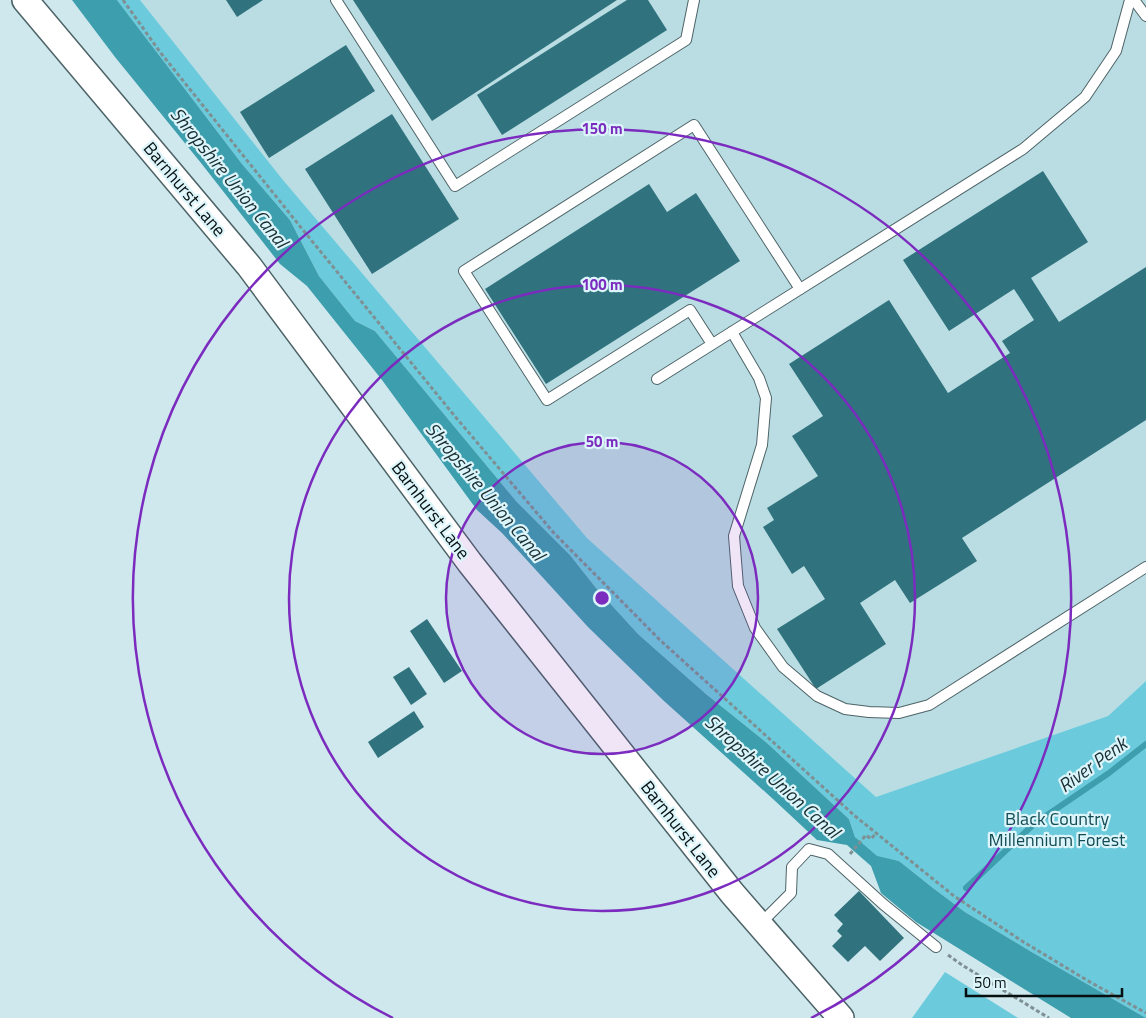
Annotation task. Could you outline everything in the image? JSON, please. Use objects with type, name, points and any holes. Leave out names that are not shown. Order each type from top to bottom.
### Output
[{"type":"street","name":"Barnhurst Lane","points":[[25,0],[249,266],[476,570],[726,885],[841,1018]]},
{"type":"lane","points":[[336,0],[455,186],[686,40],[694,0]]},
{"type":"lane","points":[[657,379],[1023,149],[1085,98],[1116,52],[1130,0]]},
{"type":"lane","points":[[1134,0],[1146,16]]},
{"type":"lane","points":[[712,344],[690,310],[547,400],[464,271],[694,125],[800,289]]},
{"type":"lane","points":[[732,332],[759,378],[766,398],[762,446],[734,536],[738,586],[756,628],[783,667],[817,696],[845,710],[869,712],[899,713],[929,705],[1146,567]]},
{"type":"lane","points":[[759,924],[791,893],[792,866],[809,849],[828,854],[883,904],[936,947]]},
{"type":"path","points":[[123,0],[160,52],[303,230],[552,532],[661,641],[855,816],[954,896],[1090,982],[1146,1013]]},
{"type":"path","points":[[847,858],[866,835],[871,839],[876,833]]},
{"type":"path","points":[[936,947],[1049,1018]]},
{"type":"shaded area","points":[[140,0],[1146,0],[1146,681],[1108,716],[876,797],[587,538],[283,180]]},
{"type":"green space","name":"Black Country Millennium Forest","points":[[117,0],[140,0],[283,180],[587,538],[876,797],[1108,716],[1146,681],[1146,1018],[965,912],[899,861],[877,857],[855,837],[849,819],[767,743],[706,694],[638,634],[596,588],[570,555],[516,501],[375,331],[355,321],[319,276],[290,220],[242,164]]},
{"type":"green space","points":[[945,972],[1018,1018],[912,1018]]},
{"type":"water","name":"Shropshire Union Canal","points":[[72,0],[117,0],[242,164],[290,220],[319,276],[355,321],[375,331],[516,501],[570,555],[596,588],[638,634],[706,694],[767,743],[849,819],[855,837],[877,856],[899,861],[965,912],[1146,1018],[1071,1018],[916,922],[881,893],[871,866],[847,845],[817,840],[664,701],[588,627],[502,533],[477,510],[382,380],[307,286],[280,264]]},
{"type":"building","points":[[226,0],[263,0],[237,17]]},
{"type":"building","points":[[353,0],[617,0],[432,121]]},
{"type":"building","points":[[627,0],[648,0],[667,30],[502,135],[477,95]]},
{"type":"building","points":[[346,45],[375,91],[269,158],[240,112]]},
{"type":"building","points":[[392,114],[459,219],[372,274],[305,169]]},
{"type":"building","points":[[1043,171],[1088,242],[1031,278],[1059,322],[1146,267],[1146,420],[962,538],[977,561],[910,603],[895,580],[860,603],[886,644],[816,689],[777,629],[825,599],[804,566],[792,574],[763,527],[774,520],[767,508],[818,476],[792,436],[823,416],[789,364],[889,300],[948,393],[1010,353],[1002,341],[1034,320],[1014,289],[949,331],[903,260]]},
{"type":"building","points":[[649,184],[667,212],[696,193],[740,261],[546,384],[485,289]]},
{"type":"building","points":[[427,619],[462,671],[444,683],[410,631]]},
{"type":"building","points":[[409,667],[427,694],[411,705],[393,677]]},
{"type":"building","points":[[414,711],[424,727],[378,758],[368,742]]},
{"type":"building","points":[[859,891],[904,938],[880,961],[865,946],[848,962],[832,946],[842,936],[837,931],[843,924],[834,915]]},
{"type":"waterway","name":"River Penk","points":[[966,888],[1034,824],[1109,773],[1146,744]]}]
